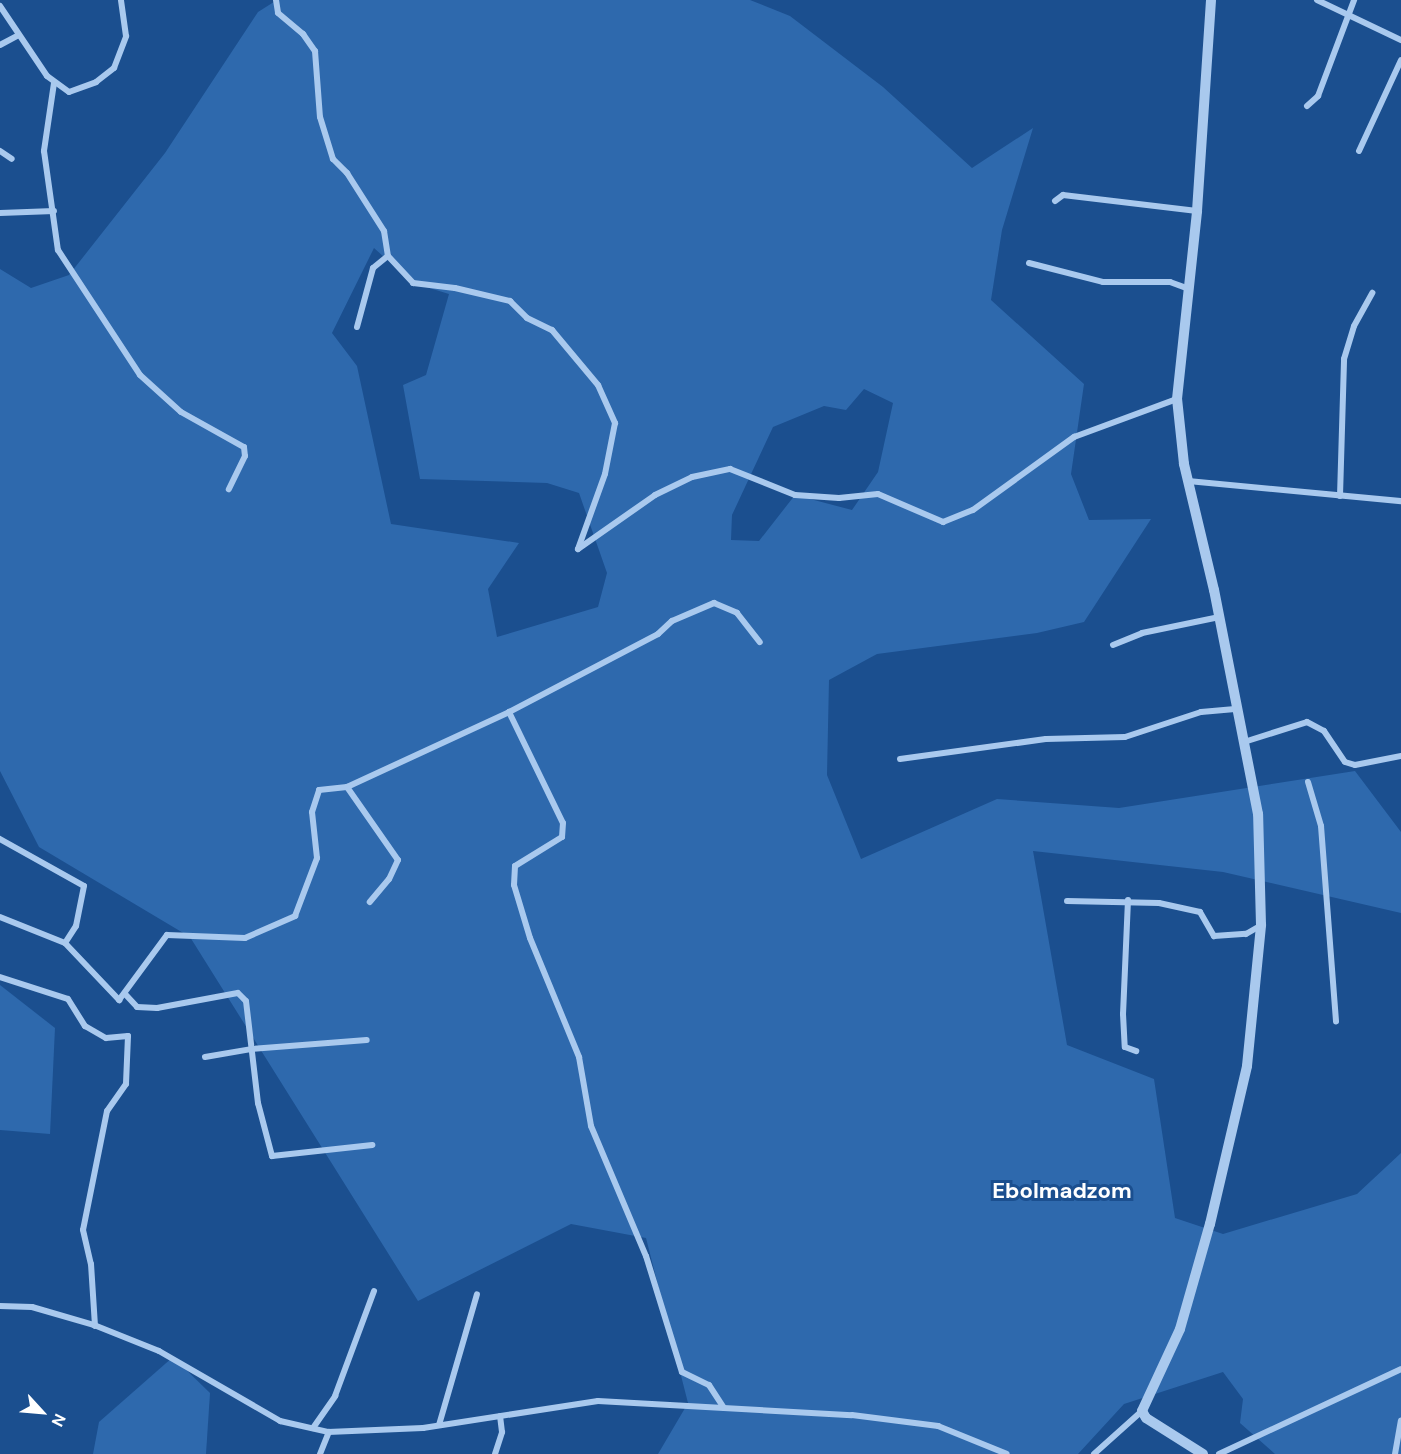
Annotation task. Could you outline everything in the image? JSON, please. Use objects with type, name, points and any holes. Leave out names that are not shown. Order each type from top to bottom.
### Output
[{"type":"street","points":[[0,6],[54,83],[69,92],[83,89],[114,68],[126,36],[121,0]]},
{"type":"street","points":[[276,0],[278,13],[303,34],[315,51],[320,117],[333,159],[347,173],[384,231],[388,256],[413,283],[455,288],[510,301],[527,318],[552,330],[598,385],[615,423],[605,474],[578,549],[655,495],[692,477],[730,469],[795,495],[839,498],[878,494],[943,522],[973,510],[1074,437],[1177,399]]},
{"type":"street","points":[[1094,1454],[1142,1411],[1180,1329],[1210,1224],[1247,1066],[1261,925],[1258,814],[1219,617],[1187,481],[1177,399],[1197,211],[1211,0]]},
{"type":"street","points":[[1317,0],[1401,40]]},
{"type":"street","points":[[1307,106],[1318,96],[1354,0]]},
{"type":"street","points":[[0,45],[19,35]]},
{"type":"street","points":[[1359,151],[1401,60]]},
{"type":"street","points":[[54,83],[44,151],[58,250],[140,375],[181,412],[244,447],[245,456],[230,489]]},
{"type":"street","points":[[0,151],[12,159]]},
{"type":"street","points":[[1055,201],[1064,195],[1197,211]]},
{"type":"street","points":[[0,213],[54,211]]},
{"type":"street","points":[[357,327],[373,268],[388,256]]},
{"type":"street","points":[[1029,263],[1103,282],[1170,282],[1189,289]]},
{"type":"street","points":[[1340,496],[1344,359],[1354,326],[1372,293]]},
{"type":"street","points":[[1187,481],[1401,501]]},
{"type":"street","points":[[0,917],[65,943],[119,1000],[126,995],[166,935],[245,938],[295,916],[317,858],[312,812],[319,790],[347,786],[509,712],[658,634],[672,621],[714,603],[736,613],[760,642]]},
{"type":"street","points":[[1113,645],[1142,633],[1219,617]]},
{"type":"street","points":[[900,759],[1058,738],[1125,737],[1201,712],[1238,709]]},
{"type":"street","points":[[509,712],[563,823],[562,837],[515,866],[514,885],[530,938],[579,1057],[591,1126],[646,1256],[682,1372],[709,1385],[724,1408]]},
{"type":"street","points":[[1244,742],[1307,722],[1324,731],[1345,762],[1355,765],[1401,756]]},
{"type":"street","points":[[1308,782],[1321,826],[1336,1022]]},
{"type":"street","points":[[347,786],[398,860],[389,879],[370,902]]},
{"type":"street","points":[[0,839],[84,886],[75,926],[65,943]]},
{"type":"street","points":[[1066,901],[1128,900],[1200,912],[1214,936],[1246,934],[1261,925]]},
{"type":"street","points":[[1128,900],[1123,1014],[1125,1047],[1136,1051]]},
{"type":"street","points":[[0,977],[68,999],[85,1026],[106,1038],[128,1036],[126,1084],[106,1111],[83,1230],[91,1264],[95,1326]]},
{"type":"street","points":[[126,995],[136,1007],[157,1008],[238,993],[246,1001],[258,1103],[272,1156],[372,1145]]},
{"type":"street","points":[[205,1058],[252,1049],[367,1040]]},
{"type":"street","points":[[313,1428],[335,1396],[374,1291]]},
{"type":"street","points":[[439,1425],[477,1294]]},
{"type":"street","points":[[0,1306],[32,1307],[95,1326],[159,1351],[280,1421],[329,1432],[439,1425],[598,1401],[852,1415],[938,1426],[1007,1454]]},
{"type":"street","points":[[1219,1454],[1401,1369]]},
{"type":"street","points":[[1142,1411],[1146,1418],[1203,1454]]},
{"type":"street","points":[[495,1454],[502,1432],[500,1416]]},
{"type":"street","points":[[1395,1454],[1401,1421]]},
{"type":"street","points":[[320,1454],[329,1432]]},
{"type":"shaded area","points":[[277,0],[750,0],[790,16],[883,87],[972,168],[1033,128],[1002,230],[991,300],[1084,384],[1071,474],[1089,520],[1151,519],[1084,622],[1037,633],[877,654],[829,680],[827,775],[861,859],[997,799],[1119,808],[1355,771],[1401,832],[1401,913],[1223,872],[1033,851],[1067,1045],[1154,1079],[1175,1218],[1223,1234],[1357,1194],[1401,1153],[1401,1454],[1275,1454],[1240,1423],[1243,1399],[1223,1372],[1124,1404],[1078,1454],[658,1454],[688,1403],[646,1238],[571,1224],[418,1301],[190,937],[39,847],[0,771],[0,269],[31,288],[69,275],[165,153],[258,12]],"holes":[[[374,248],[413,283],[449,294],[426,375],[403,385],[420,479],[547,483],[579,493],[607,573],[598,607],[497,637],[488,589],[519,543],[391,524],[357,366],[332,333]],[[864,389],[893,403],[878,472],[852,510],[795,495],[759,541],[731,540],[732,515],[773,427],[824,406],[846,410]]]},
{"type":"shaded area","points":[[0,985],[55,1028],[50,1134],[0,1130]]},
{"type":"shaded area","points":[[173,1357],[210,1393],[206,1454],[93,1454],[99,1422]]},
{"type":"district","name":"Ebolmadzom","points":[[1062,1191]]}]
